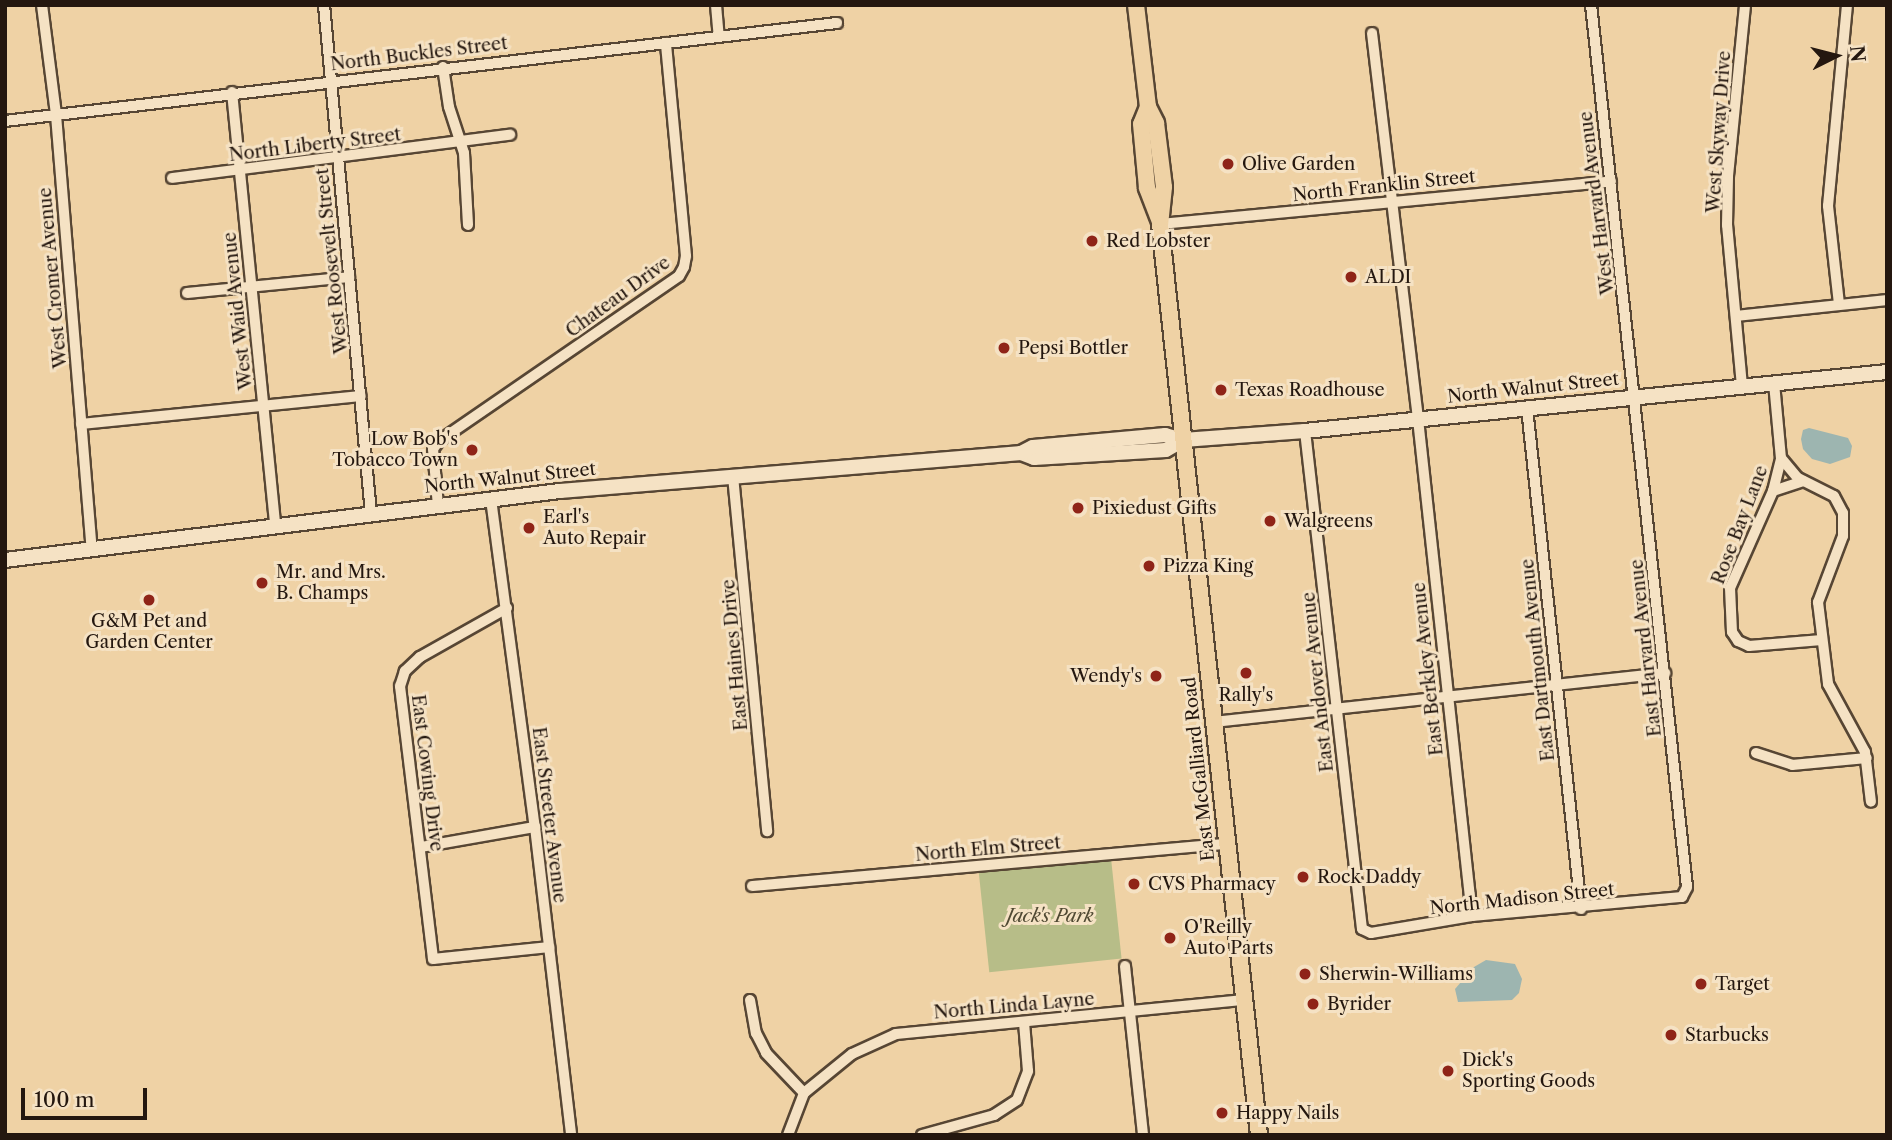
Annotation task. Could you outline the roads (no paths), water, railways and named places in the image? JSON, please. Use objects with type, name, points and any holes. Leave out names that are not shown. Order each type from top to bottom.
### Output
[{"type":"main road","name":"East McGalliard Road","points":[[1136,5],[1147,107],[1141,124],[1147,188],[1160,225],[1259,1135]]},
{"type":"main road","name":"North Walnut Street","points":[[5,560],[491,499],[1021,453],[1034,458],[1167,450],[1183,440],[1305,431],[1887,372]]},
{"type":"street","name":"West Cromer Avenue","points":[[41,5],[56,115],[92,550]]},
{"type":"street","name":"West Roosevelt Street","points":[[324,5],[371,514]]},
{"type":"street","points":[[716,5],[719,37]]},
{"type":"street","name":"West Harvard Avenue","points":[[1591,5],[1635,397]]},
{"type":"street","name":"West Skyway Drive","points":[[1742,386],[1727,225],[1728,176],[1745,5]]},
{"type":"street","points":[[1839,304],[1828,206],[1847,5]]},
{"type":"street","name":"North Buckles Street","points":[[5,121],[331,80],[837,23]]},
{"type":"street","name":"East Berkley Avenue","points":[[1372,33],[1418,419],[1472,916]]},
{"type":"street","name":"Chateau Drive","points":[[438,506],[433,449],[439,441],[679,275],[684,267],[686,256],[666,43]]},
{"type":"street","points":[[443,67],[449,107],[462,141],[468,225]]},
{"type":"street","name":"West Waid Avenue","points":[[232,92],[249,287],[275,526]]},
{"type":"street","name":"North Liberty Street","points":[[172,178],[510,135]]},
{"type":"street","name":"North Franklin Street","points":[[1160,225],[1392,200],[1611,181]]},
{"type":"street","points":[[187,293],[349,277]]},
{"type":"street","points":[[1735,316],[1887,300]]},
{"type":"street","points":[[1774,383],[1782,458],[1803,481],[1833,496],[1844,522],[1843,536],[1818,597],[1822,640],[1829,689],[1863,746],[1867,758],[1871,803]]},
{"type":"street","points":[[81,424],[361,396]]},
{"type":"street","name":"East Harvard Avenue","points":[[1635,397],[1687,887],[1685,895]]},
{"type":"street","name":"East Dartmouth Avenue","points":[[1527,408],[1581,909]]},
{"type":"street","name":"East Andover Avenue","points":[[1305,431],[1362,929]]},
{"type":"street","name":"Rose Bay Lane","points":[[1782,458],[1773,491],[1730,588],[1732,632],[1738,641],[1749,646],[1822,640]]},
{"type":"street","name":"East Haines Drive","points":[[733,476],[767,831]]},
{"type":"street","points":[[1773,491],[1803,481]]},
{"type":"street","name":"East Streeter Avenue","points":[[491,499],[535,827],[571,1135]]},
{"type":"street","name":"East Cowing Drive","points":[[507,608],[420,657],[405,671],[401,681],[433,959],[549,947]]},
{"type":"street","points":[[1214,722],[1665,673]]},
{"type":"street","points":[[1756,753],[1792,765],[1867,758]]},
{"type":"street","points":[[421,847],[535,827]]},
{"type":"street","name":"North Elm Street","points":[[752,886],[1227,844]]},
{"type":"street","name":"North Madison Street","points":[[1362,929],[1371,933],[1472,916],[1674,900],[1685,895]]},
{"type":"street","points":[[1125,966],[1143,1135]]},
{"type":"street","points":[[750,1000],[756,1033],[766,1053],[804,1093],[788,1135]]},
{"type":"street","name":"North Linda Layne","points":[[804,1093],[852,1054],[896,1034],[1244,1000]]},
{"type":"street","points":[[922,1135],[994,1115],[1017,1100],[1028,1071],[1024,1022]]},
{"type":"water","points":[[1809,428],[1848,438],[1852,446],[1850,457],[1830,464],[1812,459],[1803,449],[1801,439],[1803,430]]},
{"type":"water","points":[[1486,960],[1515,964],[1522,979],[1519,993],[1512,1000],[1458,1002],[1455,989],[1474,967]]},
{"type":"place","name":"Olive Garden","points":[[1228,164]]},
{"type":"place","name":"Red Lobster","points":[[1092,241]]},
{"type":"place","name":"ALDI","points":[[1351,277]]},
{"type":"place","name":"Pepsi Bottler","points":[[1004,348]]},
{"type":"place","name":"Texas Roadhouse","points":[[1221,390]]},
{"type":"place","name":"Low Bob's Tobacco Town","points":[[472,450]]},
{"type":"place","name":"Pixiedust Gifts","points":[[1078,508]]},
{"type":"place","name":"Walgreens","points":[[1270,521]]},
{"type":"place","name":"Earl's Auto Repair","points":[[529,528]]},
{"type":"place","name":"Pizza King","points":[[1149,566]]},
{"type":"place","name":"Mr. and Mrs. B. Champs","points":[[262,583]]},
{"type":"place","name":"G&M Pet and Garden Center","points":[[149,600]]},
{"type":"place","name":"Rally's","points":[[1246,673]]},
{"type":"place","name":"Wendy's","points":[[1156,676]]},
{"type":"place","name":"Rock Daddy","points":[[1303,877]]},
{"type":"place","name":"CVS Pharmacy","points":[[1134,884]]},
{"type":"place","name":"O'Reilly Auto Parts","points":[[1170,938]]},
{"type":"place","name":"Sherwin-Williams","points":[[1305,974]]},
{"type":"place","name":"Target","points":[[1701,984]]},
{"type":"place","name":"Byrider","points":[[1313,1004]]},
{"type":"place","name":"Starbucks","points":[[1671,1035]]},
{"type":"place","name":"Dick's Sporting Goods","points":[[1448,1071]]},
{"type":"place","name":"Happy Nails","points":[[1222,1113]]},
{"type":"park label","name":"Jack's Park","points":[[1050,916]]}]
